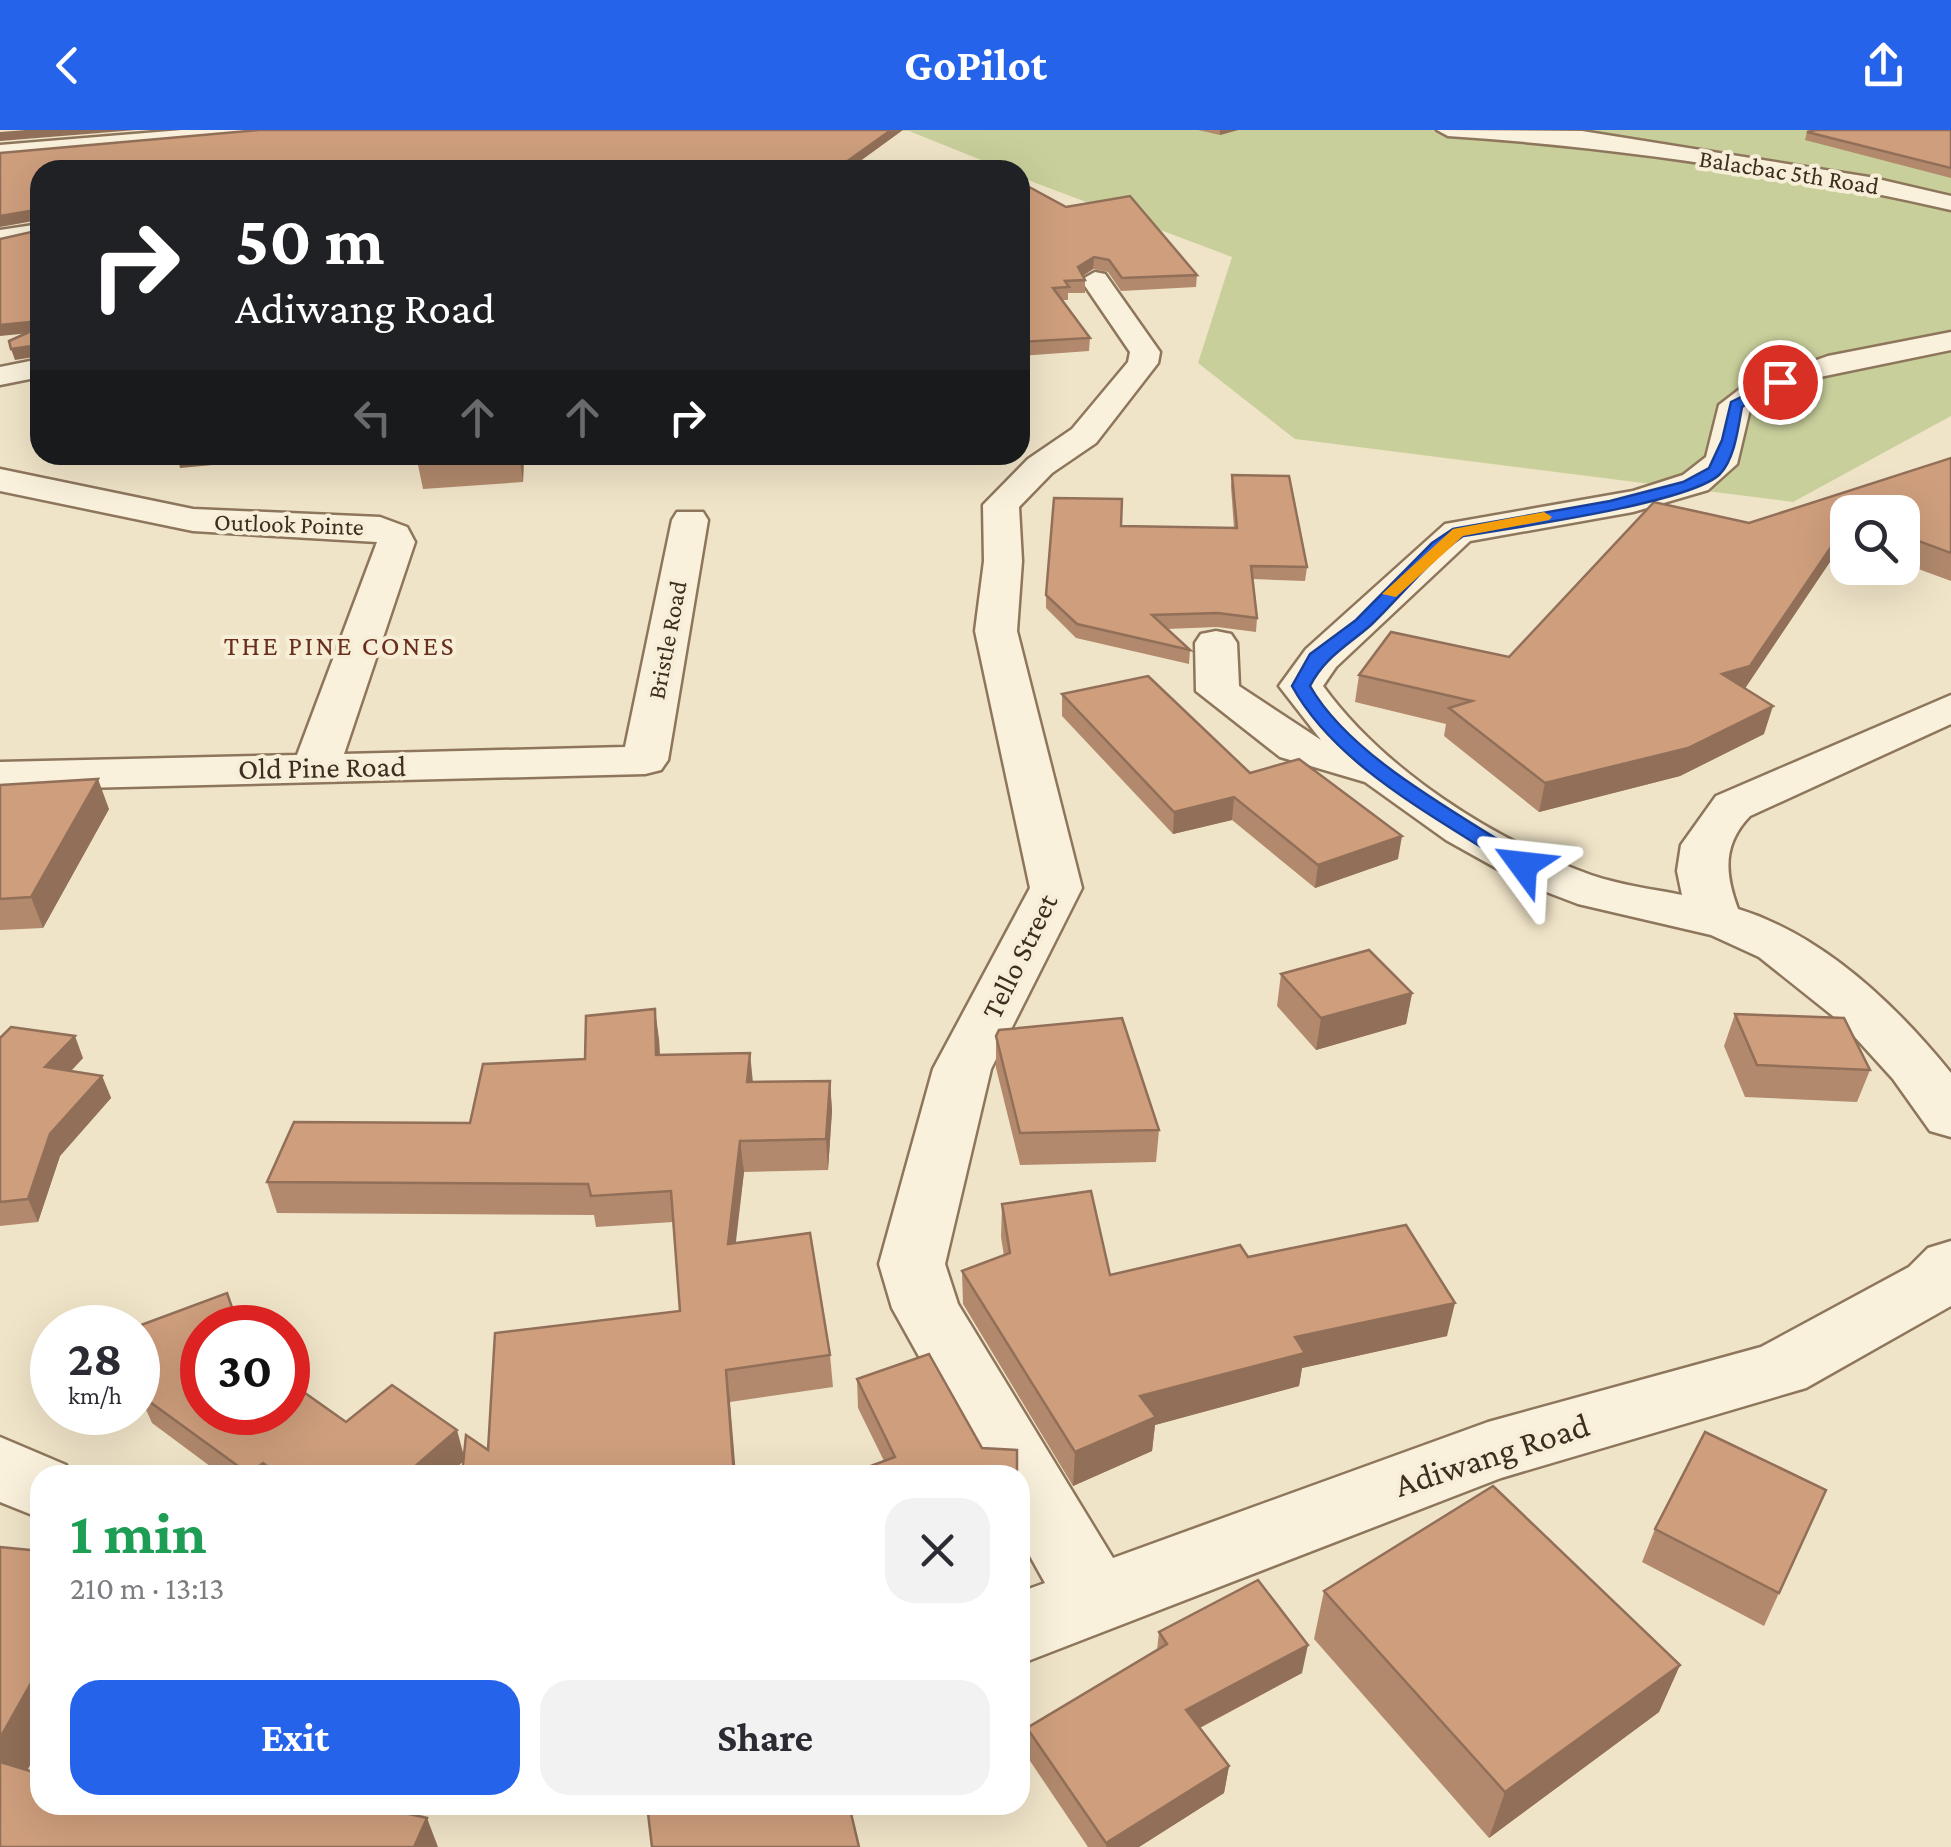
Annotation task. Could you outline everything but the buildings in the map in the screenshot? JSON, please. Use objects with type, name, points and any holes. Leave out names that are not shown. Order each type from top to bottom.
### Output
[{"type":"street","points":[[0,152],[258,130]]},
{"type":"street","name":"Balacbac 5th Road","points":[[1448,130],[1582,138],[1869,184],[1951,203]]},
{"type":"street","points":[[0,238],[30,234]]},
{"type":"street","name":"Tello Street","points":[[1017,1465],[926,1308],[912,1264],[962,1069],[1056,888],[996,631],[1003,561],[1001,505],[1040,466],[1084,436],[1143,363],[1145,352],[1096,280]]},
{"type":"street","points":[[1951,341],[1834,366],[1750,394],[1735,405],[1729,440],[1714,471],[1688,485],[1611,506],[1474,528],[1438,546],[1362,624],[1316,658],[1301,686],[1318,716],[1397,781],[1523,865],[1577,887],[1714,917],[1756,934],[1854,1007],[1897,1049],[1951,1117]]},
{"type":"street","points":[[0,376],[30,370]]},
{"type":"street","name":"Outlook Pointe","points":[[0,480],[193,520],[380,528],[394,535],[396,542],[316,767]]},
{"type":"street","name":"Bristle Road","points":[[644,760],[690,520]]},
{"type":"street","points":[[1216,644],[1218,691],[1296,747],[1397,781]]},
{"type":"street","points":[[1714,917],[1702,882],[1702,848],[1712,825],[1733,806],[1951,708]]},
{"type":"street","name":"Old Pine Road","points":[[0,776],[644,760]]},
{"type":"street","name":"Adiwang Road","points":[[1030,1624],[1488,1452],[1781,1369],[1933,1285],[1951,1265]]},
{"type":"street","points":[[0,1467],[30,1482]]},
{"type":"street","name":"Tello Street","points":[[1030,1487],[1094,1597]]},
{"type":"green space","points":[[756,130],[1951,130],[1951,416],[1793,502],[1295,439],[1198,363],[1232,257],[1030,181],[1030,160],[981,160],[909,131],[747,133]]},
{"type":"slow traffic","points":[[1390,594],[1438,546],[1458,532],[1544,517]]},
{"type":"district","name":"THE PINE CONES","points":[[340,645]]},
{"type":"route","points":[[1523,865],[1476,838],[1397,781],[1318,716],[1301,686],[1316,658],[1362,624],[1438,546],[1458,532],[1611,506],[1688,485],[1714,471],[1729,440],[1735,405],[1780,382]]}]
